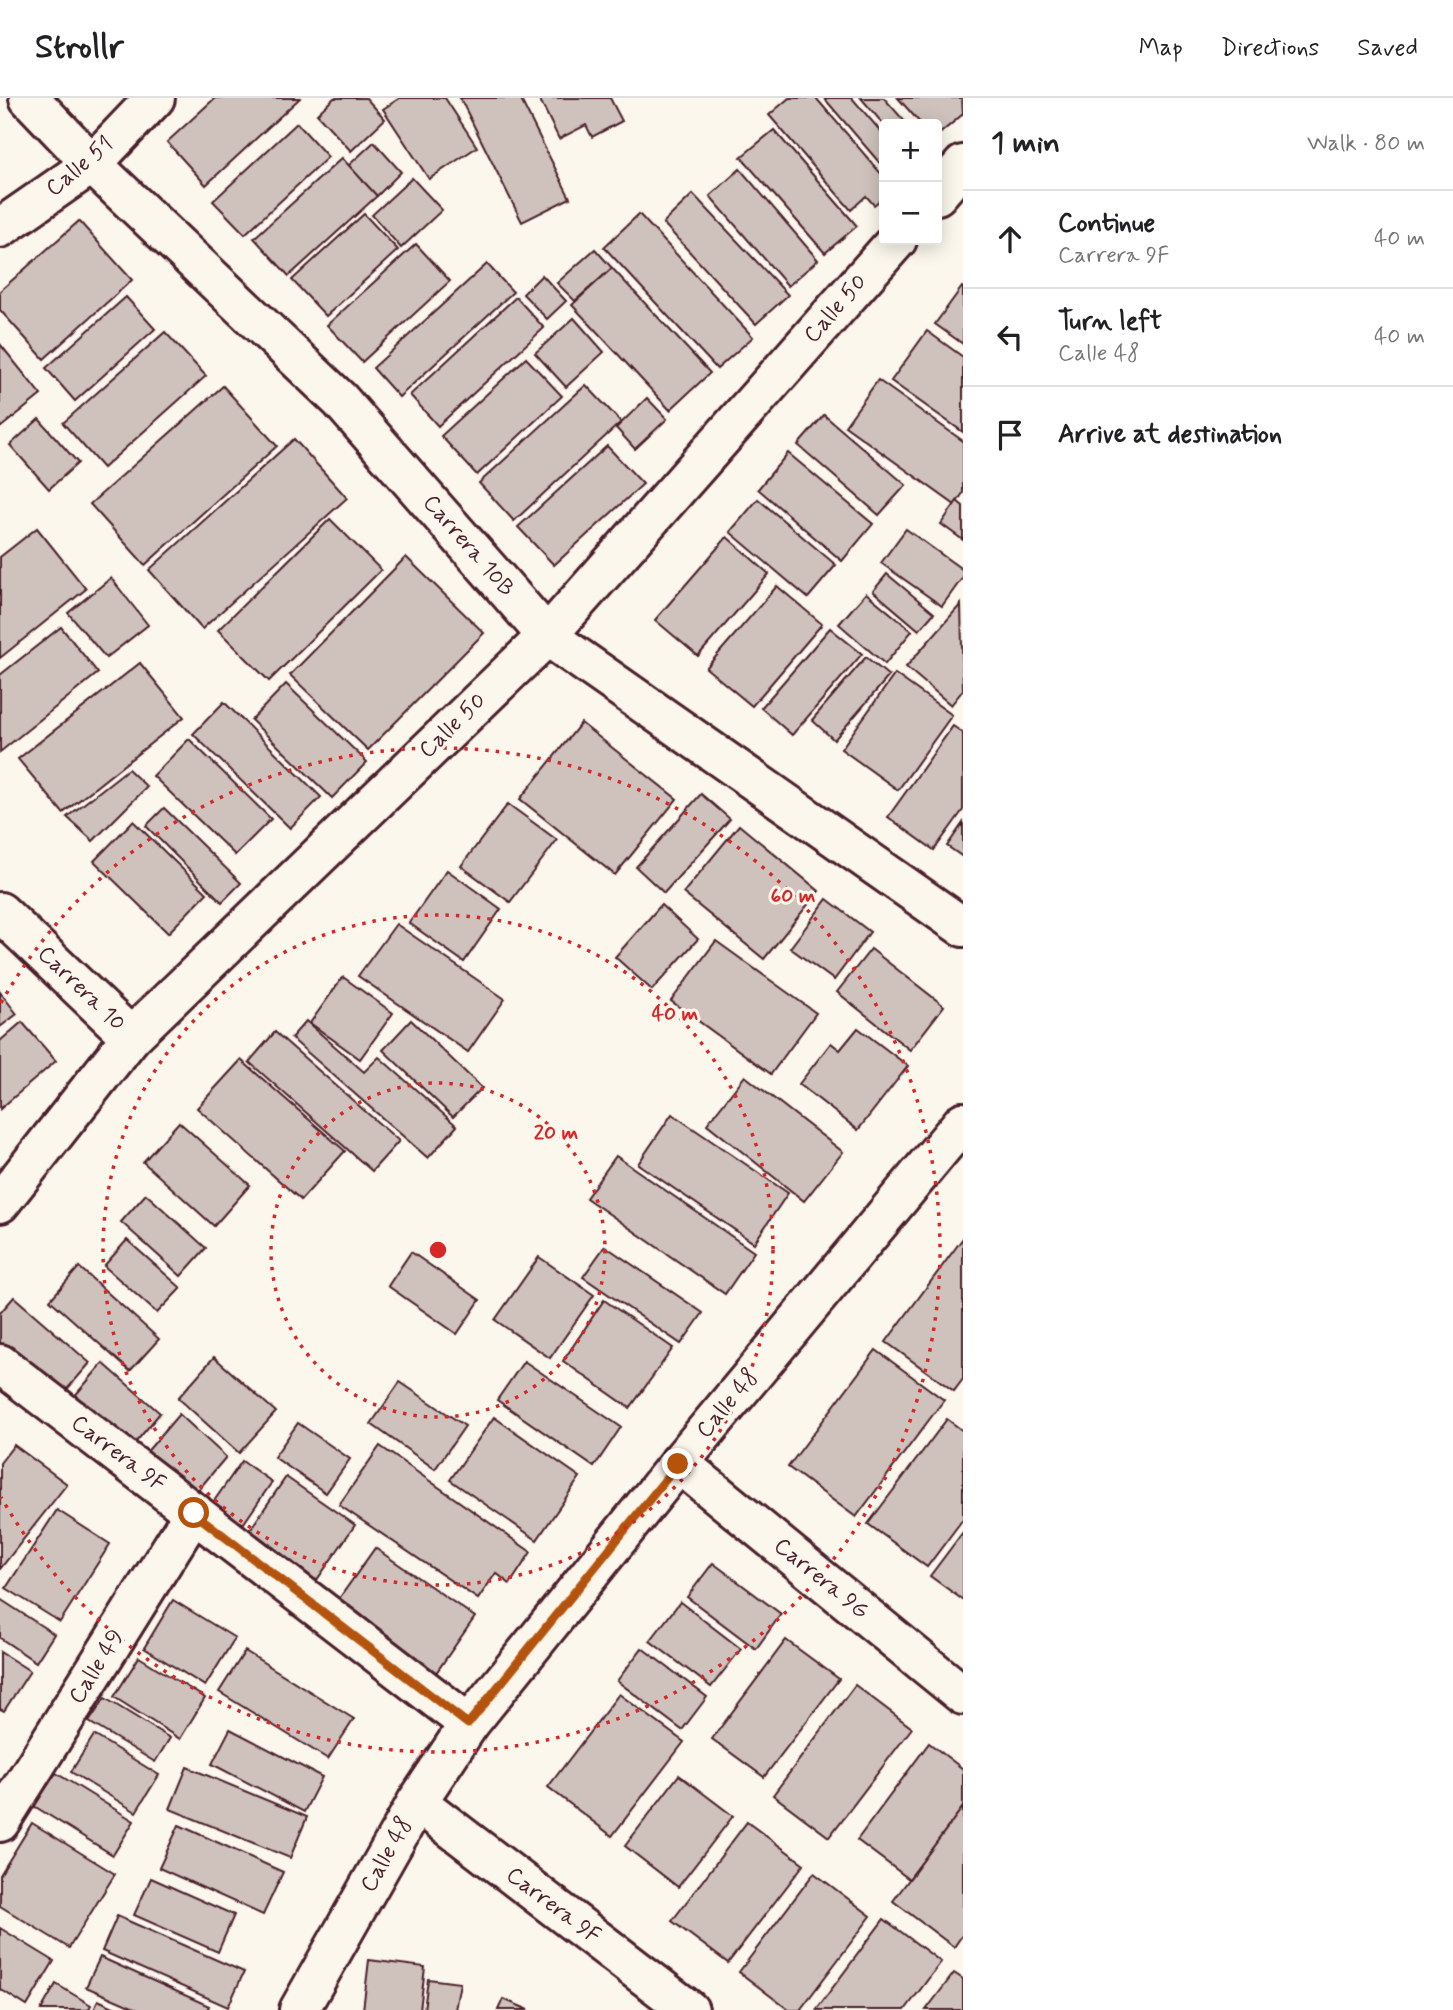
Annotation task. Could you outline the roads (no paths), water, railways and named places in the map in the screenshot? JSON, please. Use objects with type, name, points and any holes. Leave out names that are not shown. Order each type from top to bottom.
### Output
[{"type":"street","name":"Carrera 10B","points":[[29,98],[92,164],[340,400],[547,636],[963,927]]},
{"type":"street","name":"Calle 51","points":[[0,228],[92,164],[155,98]]},
{"type":"street","points":[[942,189],[963,165]]},
{"type":"street","name":"Calle 50","points":[[0,1203],[131,1037],[547,636],[893,245]]},
{"type":"street","name":"Carrera 10","points":[[0,912],[131,1037]]},
{"type":"street","name":"Calle 48","points":[[299,2010],[417,1802],[468,1724],[678,1464],[962,1125]]},
{"type":"street","name":"Carrera 9F","points":[[0,1364],[468,1724]]},
{"type":"street","name":"Carrera 9G","points":[[678,1464],[963,1695]]},
{"type":"street","name":"Calle 49","points":[[0,1822],[194,1513]]},
{"type":"street","name":"Carrera 9F","points":[[417,1802],[689,2010]]}]
